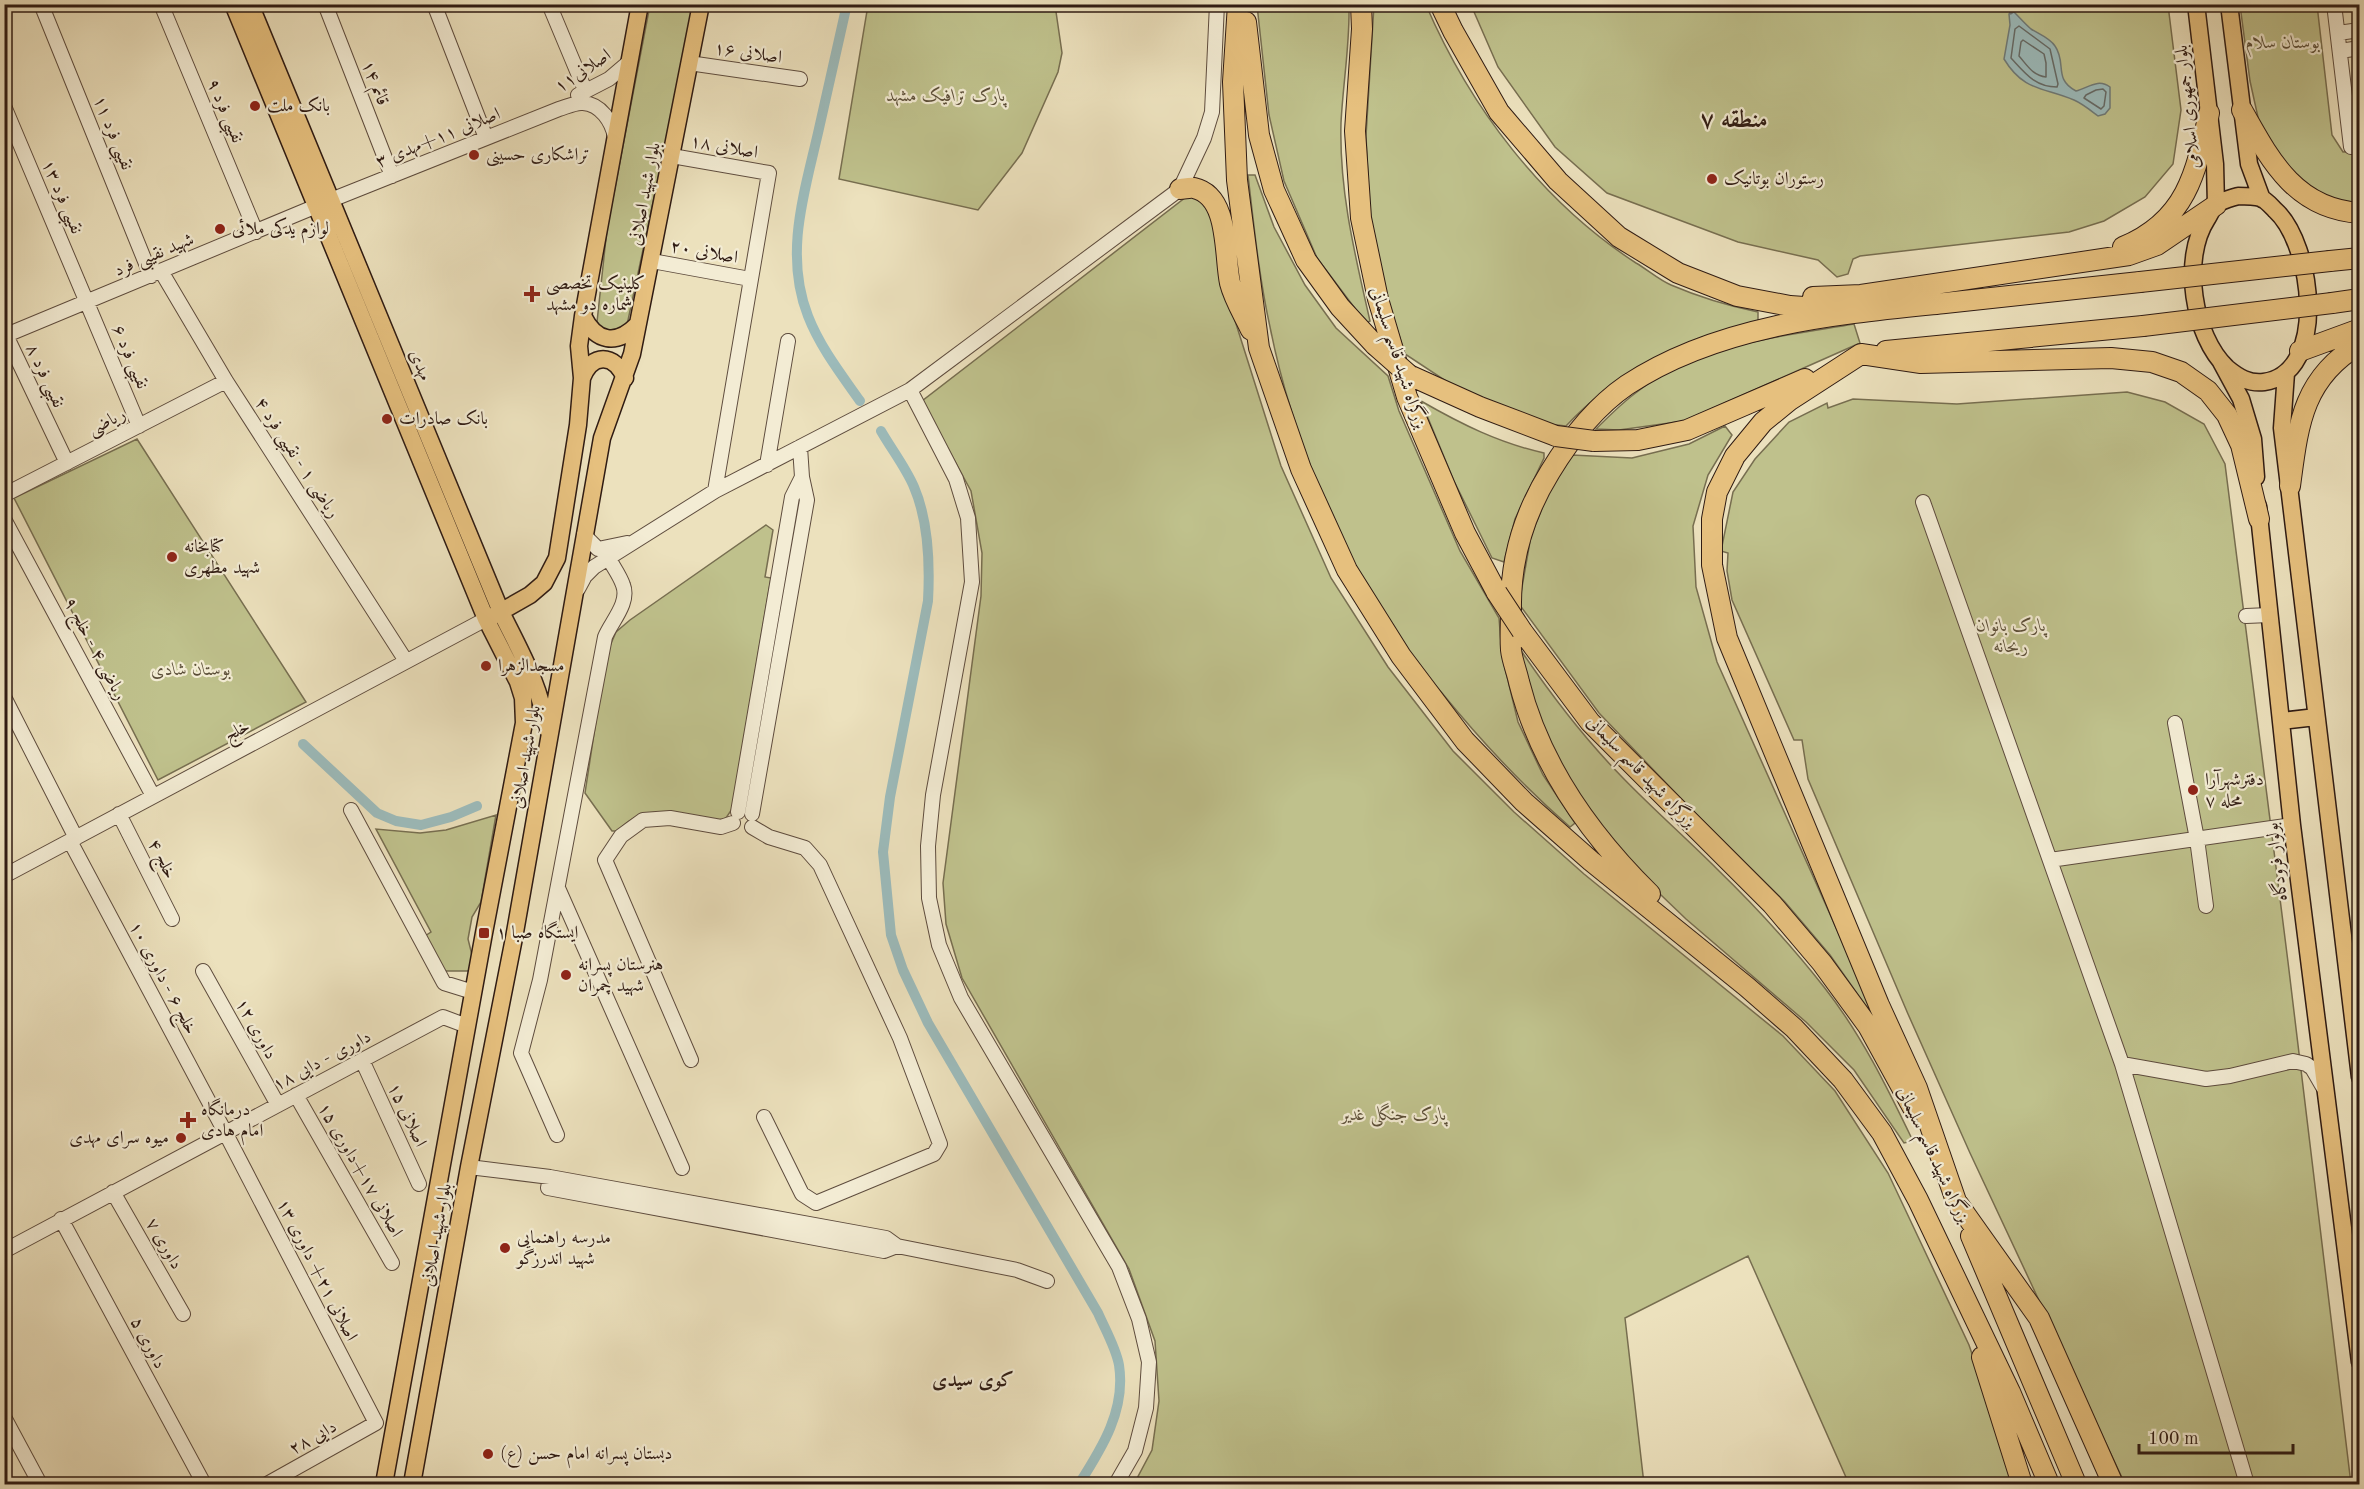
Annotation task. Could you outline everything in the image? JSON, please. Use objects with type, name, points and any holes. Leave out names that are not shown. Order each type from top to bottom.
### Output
[{"type":"highway","points":[[1238,4],[1233,82],[1237,180],[1259,348]]},
{"type":"highway","points":[[1244,4],[1259,135],[1274,190],[1306,260],[1340,307],[1375,345],[1409,375],[1480,407],[1556,436],[1594,441],[1638,440],[1687,430],[1861,354],[2143,326],[2360,299]]},
{"type":"highway","name":"بزرگراه شهید قاسم سلیمانی","points":[[1361,4],[1362,29],[1355,131],[1361,218],[1378,299],[1407,397],[1465,532],[1497,593],[1522,631],[1590,722],[1772,904],[1822,963],[1868,1026],[1910,1102],[1956,1201],[2076,1485]]},
{"type":"highway","points":[[1440,4],[1499,112],[1558,181],[1619,237],[1678,273],[1737,296],[1790,306],[1877,310]]},
{"type":"highway","points":[[2242,110],[2282,177],[2303,195],[2329,206],[2360,213]]},
{"type":"highway","points":[[2094,260],[2137,240],[2154,229],[2176,208],[2191,183],[2210,113]]},
{"type":"highway","points":[[1180,189],[1194,188],[1203,193],[1213,200],[1220,212],[1230,285],[1259,348],[1301,469],[1347,570],[1408,666],[1465,741],[1524,802],[1746,987]]},
{"type":"highway","points":[[1678,273],[1762,293],[1833,297],[2129,255],[2157,245],[2216,205]]},
{"type":"highway","points":[[1746,987],[1630,874],[1583,818],[1554,771],[1527,714],[1511,650],[1510,586],[1520,536],[1536,494],[1566,446],[1595,412],[1626,386],[1665,363],[1704,346],[1753,332],[1877,310],[2360,258]]},
{"type":"highway","points":[[2300,351],[2360,329]]},
{"type":"highway","points":[[2290,486],[2298,424],[2308,399],[2324,374],[2346,351],[2360,344]]},
{"type":"highway","points":[[2113,1485],[2039,1318],[1956,1201],[1917,1088],[1879,1005],[1727,638],[1712,565],[1712,519],[1717,492],[1735,456],[1763,422],[1790,400],[1861,354],[1922,363],[2111,357],[2152,362],[2181,372],[2208,391],[2227,415],[2241,446],[2259,519]]},
{"type":"highway","name":"بزرگراه شهید قاسم سلیمانی","points":[[1746,987],[1794,1028],[1843,1080],[1882,1133],[1918,1200],[2010,1392],[2049,1485]]},
{"type":"highway","points":[[1962,1291],[2022,1485]]},
{"type":"main road","name":"مهدی","points":[[233,4],[324,203]]},
{"type":"main road","name":"مهدی","points":[[250,4],[324,203],[494,615],[523,698],[524,723]]},
{"type":"main road","points":[[494,615],[530,595],[544,583],[557,558],[578,425],[582,378],[579,346],[583,316],[640,4]]},
{"type":"main road","name":"بلوار شهید اصلانی","points":[[412,1485],[469,1167],[514,938],[602,438],[625,378],[638,326],[701,4]]},
{"type":"main road","name":"بلوار جمهوری اسلامی","points":[[2196,4],[2210,113],[2216,205]]},
{"type":"main road","points":[[2229,4],[2250,164],[2262,199],[2281,215],[2293,234],[2305,266],[2309,296],[2306,330],[2300,351],[2286,373],[2282,428],[2360,1077]]},
{"type":"main road","points":[[2262,199],[2238,196],[2216,205],[2202,226],[2196,247],[2193,281],[2197,311],[2202,326],[2221,362],[2240,379],[2264,382],[2286,373]]},
{"type":"main road","points":[[583,316],[590,329],[601,337],[614,339],[627,335],[638,326]]},
{"type":"main road","points":[[582,378],[587,367],[597,360],[609,360],[620,367],[625,378]]},
{"type":"main road","name":"بولوار فرودگاه","points":[[2221,362],[2241,399],[2253,439],[2259,519],[2292,825],[2360,1362]]},
{"type":"main road","name":"مهدی","points":[[494,615],[532,676],[544,711],[548,743]]},
{"type":"main road","points":[[2281,721],[2316,717]]},
{"type":"main road","name":"بلوار شهید اصلانی","points":[[384,1485],[524,723]]},
{"type":"street","name":"نقیبی فرد ۱۱","points":[[41,4],[156,273]]},
{"type":"street","name":"نقیبی فرد ۹","points":[[161,4],[256,232]]},
{"type":"street","name":"قائم ۱۴","points":[[325,4],[392,176]]},
{"type":"street","points":[[434,4],[486,138]]},
{"type":"street","points":[[549,4],[585,90]]},
{"type":"street","points":[[574,596],[585,576],[594,567],[715,491],[910,390],[1180,189],[1204,138],[1212,112],[1217,4]]},
{"type":"street","points":[[2334,4],[2351,147]]},
{"type":"street","points":[[2338,33],[2360,30]]},
{"type":"street","points":[[2340,51],[2360,48]]},
{"type":"street","name":"اصلانی۱۱","points":[[559,109],[585,90],[609,79],[629,62]]},
{"type":"street","name":"اصلانی ۱۶","points":[[689,63],[801,79]]},
{"type":"street","name":"اصلانی۱۱","points":[[559,109],[583,102],[595,107],[606,115],[613,125],[615,137]]},
{"type":"street","name":"نقیبی فرد ۱۳","points":[[4,105],[87,302]]},
{"type":"street","name":"اصلانی ۱۱+مهدی ۳","points":[[324,203],[559,109]]},
{"type":"street","name":"اصلانی ۱۸","points":[[672,156],[769,173],[750,279]]},
{"type":"street","name":"شهید نقیبی فرد","points":[[5,334],[324,203]]},
{"type":"street","name":"اصلانی ۲۰","points":[[652,261],[750,279]]},
{"type":"street","name":"ریاضی ۱ - نقیبی فرد ۴","points":[[156,273],[406,661]]},
{"type":"street","points":[[715,491],[750,279]]},
{"type":"street","name":"نقیبی فرد ۶","points":[[87,302],[139,426]]},
{"type":"street","name":"نقیبی فرد ۸","points":[[5,334],[67,463]]},
{"type":"street","points":[[767,465],[788,341]]},
{"type":"street","name":"ریاضی","points":[[4,495],[226,381]]},
{"type":"street","points":[[910,390],[956,478],[968,518],[972,582],[933,795],[928,846],[929,898],[939,945],[962,998],[1119,1267],[1139,1319],[1149,1362],[1146,1408],[1135,1451],[1116,1485]]},
{"type":"street","points":[[800,447],[802,477],[807,500],[802,526],[789,563],[769,633],[736,817],[741,831],[748,830],[752,820],[783,636],[789,563],[788,524],[792,497],[802,477]]},
{"type":"street","points":[[1923,502],[2122,1064],[2247,1485]]},
{"type":"street","name":"ریاضی ۴ - خلج ۹","points":[[4,519],[153,796]]},
{"type":"street","points":[[788,524],[802,526]]},
{"type":"street","points":[[584,535],[598,549],[632,542]]},
{"type":"street","points":[[556,1135],[521,1053],[540,980],[605,638],[611,623],[621,610],[624,598],[624,586],[609,559]]},
{"type":"street","name":"خلج","points":[[4,876],[494,615]]},
{"type":"street","points":[[2246,616],[2270,615]]},
{"type":"street","points":[[769,633],[783,636]]},
{"type":"street","name":"خلج ۶ - داوری ۱۰","points":[[4,697],[73,839],[225,1132]]},
{"type":"street","points":[[2175,723],[2197,839],[2206,906]]},
{"type":"street","points":[[752,729],[767,732]]},
{"type":"street","points":[[351,810],[444,983],[473,992]]},
{"type":"street","points":[[690,1060],[605,860],[621,836],[644,820],[670,818],[721,827],[747,810],[752,820],[769,837],[805,848],[820,865],[900,1038],[940,1144],[934,1154],[816,1203],[802,1194],[764,1117]]},
{"type":"street","name":"خلج ۴","points":[[119,814],[172,919]]},
{"type":"street","points":[[2050,860],[2292,825]]},
{"type":"street","points":[[558,888],[682,1168]]},
{"type":"street","name":"داوری ۱۲","points":[[204,971],[278,1105]]},
{"type":"street","name":"داوری - دایی ۱۸","points":[[4,1251],[443,1017],[467,1026]]},
{"type":"street","name":"اصلانی ۱۵","points":[[362,1060],[418,1184]]},
{"type":"street","points":[[2122,1064],[2206,1079],[2230,1076],[2293,1061],[2312,1068],[2324,1088]]},
{"type":"street","name":"اصلانی ۱۷+داوری ۱۵","points":[[296,1095],[392,1263]]},
{"type":"street","name":"اصلانی ۲۱+ داوری ۱۳","points":[[225,1132],[376,1424]]},
{"type":"street","points":[[469,1167],[550,1177],[886,1238],[897,1246],[1017,1270],[1047,1281]]},
{"type":"street","name":"داوری ۷","points":[[113,1192],[183,1314]]},
{"type":"street","name":"داوری ۵","points":[[61,1219],[204,1485]]},
{"type":"street","points":[[4,1417],[40,1485]]},
{"type":"street","name":"دایی ۲۸","points":[[267,1485],[376,1424]]},
{"type":"green space","points":[[650,5],[695,5],[627,325],[622,333],[603,332],[597,322],[607,229]]},
{"type":"green space","name":"پارک ترافیک مشهد","points":[[868,5],[1055,5],[1062,53],[1058,72],[1022,153],[978,210],[839,179]]},
{"type":"green space","points":[[1257,5],[1349,5],[1341,148],[1349,223],[1370,321],[1366,323],[1317,258],[1284,181],[1269,115]]},
{"type":"green space","points":[[1374,5],[1426,5],[1464,80],[1512,149],[1570,211],[1602,239],[1667,283],[1714,301],[1758,312],[1758,321],[1705,337],[1654,359],[1608,388],[1566,426],[1548,424],[1455,387],[1405,354],[1387,298],[1370,220],[1366,136]]},
{"type":"green space","points":[[1471,5],[2168,5],[2181,110],[2173,164],[2145,197],[2104,221],[2069,232],[1860,256],[1853,259],[1848,274],[1837,277],[1818,260],[1738,242],[1607,193],[1555,147],[1498,67]]},
{"type":"green space","name":"بوستان سلام","points":[[2240,5],[2317,5],[2332,135],[2343,152],[2359,151],[2359,205],[2336,203],[2307,188],[2282,164],[2261,131],[2250,81]]},
{"type":"green space","points":[[1248,175],[1255,175],[1274,227],[1305,285],[1336,328],[1388,376],[1399,411],[1460,551],[1499,618],[1502,656],[1518,722],[1543,775],[1575,823],[1570,827],[1503,763],[1415,662],[1383,615],[1341,537],[1306,454],[1280,369],[1263,289]]},
{"type":"green space","name":"پارک جنگلی غدیر","points":[[1190,194],[1213,211],[1225,289],[1281,466],[1331,578],[1388,667],[1453,751],[1514,812],[1584,874],[1783,1036],[1835,1091],[1888,1173],[1969,1345],[2016,1484],[1849,1484],[1748,1256],[1625,1318],[1644,1484],[1134,1484],[1152,1450],[1159,1401],[1155,1341],[1129,1269],[962,978],[946,924],[943,883],[981,596],[982,553],[971,491],[922,401]]},
{"type":"green space","points":[[1854,324],[1860,343],[1684,421],[1619,430],[1596,429],[1633,395],[1657,378],[1710,354],[1767,339]]},
{"type":"green space","name":"پارک بانوان ریحانه","points":[[2127,392],[2165,402],[2204,424],[2225,464],[2351,1484],[2125,1484],[1970,1153],[1908,1014],[1808,779],[1802,740],[1794,740],[1732,600],[1727,571],[1728,553],[1721,551],[1733,492],[1755,459],[1789,422],[1827,403],[1828,408],[1853,399],[1957,404]]},
{"type":"green space","points":[[1421,401],[1481,432],[1511,444],[1544,453],[1544,458],[1515,519],[1504,562],[1492,558],[1454,481]]},
{"type":"green space","points":[[1725,426],[1732,435],[1708,475],[1693,526],[1696,587],[1717,662],[1872,1008],[1868,1009],[1830,955],[1785,902],[1599,713],[1519,604],[1531,536],[1548,493],[1572,455],[1632,458],[1689,444]]},
{"type":"green space","name":"بوستان شادی","points":[[137,439],[306,702],[158,780],[14,498]]},
{"type":"green space","points":[[766,525],[773,530],[765,577],[771,578],[732,809],[726,818],[715,823],[664,812],[640,816],[629,821],[618,831],[612,831],[585,793],[606,655],[616,632]]},
{"type":"green space","points":[[1520,649],[1568,716],[1594,747],[1745,897],[1812,972],[1862,1042],[1913,1141],[1904,1143],[1854,1070],[1806,1022],[1686,919],[1636,871],[1590,818],[1537,718]]},
{"type":"green space","points":[[496,815],[481,902],[472,917],[468,939],[472,955],[469,971],[442,971],[425,936],[431,932],[376,829],[420,833],[446,830]]},
{"type":"water","points":[[2014,12],[2031,29],[2053,43],[2060,59],[2062,76],[2069,86],[2076,91],[2101,83],[2110,87],[2110,108],[2105,114],[2098,116],[2074,100],[2035,87],[2019,78],[2004,59],[2010,25],[2009,14]]},
{"type":"waterway","points":[[847,4],[802,202],[797,270],[801,293],[813,327],[831,360],[860,401]]},
{"type":"waterway","points":[[2006,4],[2011,13]]},
{"type":"waterway","points":[[881,431],[907,473],[919,500],[926,529],[929,572],[928,601],[890,797],[883,852],[891,935],[903,970],[928,1023],[1098,1313],[1115,1352],[1119,1365],[1120,1382],[1115,1413],[1104,1442],[1079,1484]]},
{"type":"waterway","points":[[303,744],[377,813],[396,821],[421,825],[451,817],[477,806]]},
{"type":"place","name":"بانک ملت","points":[[255,106]]},
{"type":"place","name":"تراشکاری حسینی","points":[[474,155]]},
{"type":"place","name":"رستوران بوتانیک","points":[[1712,179]]},
{"type":"place","name":"لوازم یدکی ملائی","points":[[220,229]]},
{"type":"place","name":"کلینیک تخصصی شمار‌ه دو مشهد","points":[[532,294]]},
{"type":"place","name":"بانک صادرات","points":[[387,419]]},
{"type":"place","name":"کتابخانه شهید مطهری","points":[[172,557]]},
{"type":"place","name":"مسجدالزهرا","points":[[486,666]]},
{"type":"place","name":"دفترشهرآرا محله ۷","points":[[2193,790]]},
{"type":"place","name":"ایستگاه صبا ۱","points":[[484,933]]},
{"type":"place","name":"هنرستان پسرانه شهید چمران","points":[[566,975]]},
{"type":"place","name":"درمانگاه امام هادی","points":[[188,1120]]},
{"type":"place","name":"میوه سرای مهدی","points":[[181,1138]]},
{"type":"place","name":"مدرسه راهنمایی شهید اندرزگو","points":[[505,1248]]},
{"type":"place","name":"دبستان پسرانه امام حسن (ع)","points":[[488,1454]]},
{"type":"district","name":"منطقه ۷","points":[[1734,121]]},
{"type":"district","name":"کوی سیدی","points":[[973,1381]]}]
